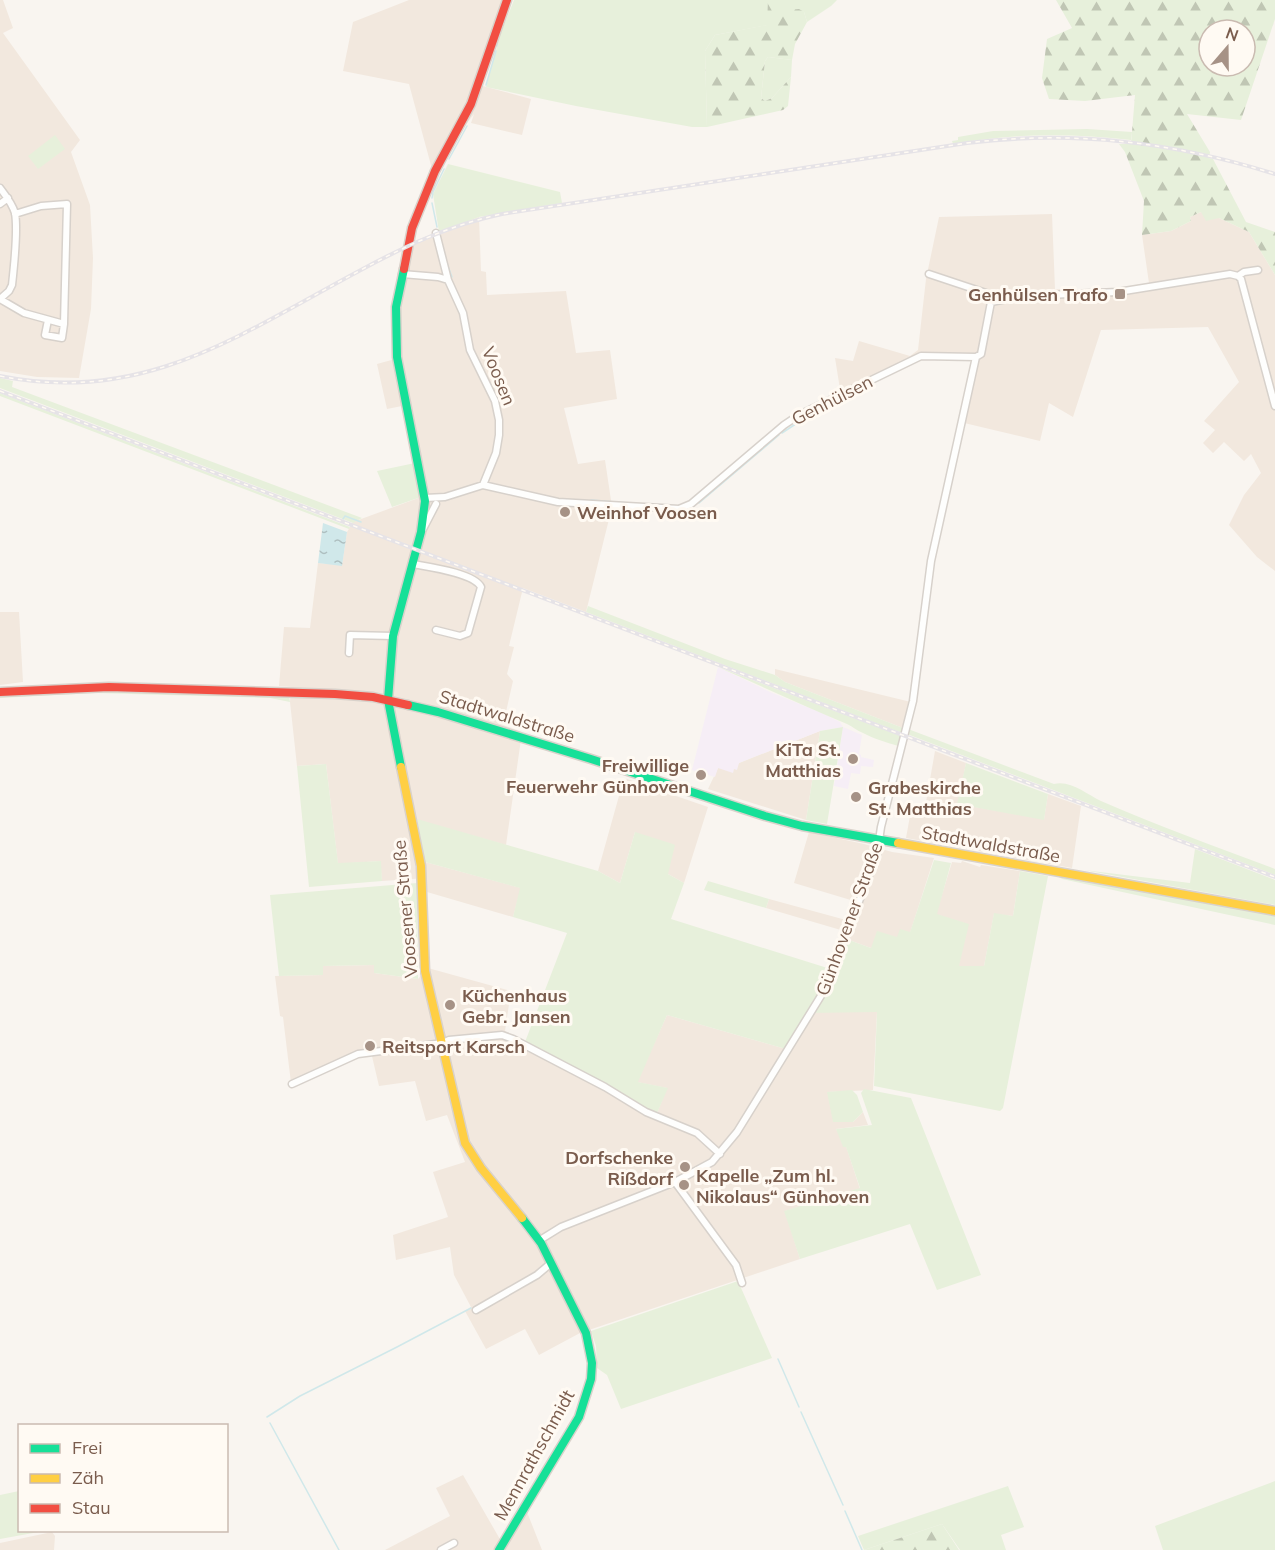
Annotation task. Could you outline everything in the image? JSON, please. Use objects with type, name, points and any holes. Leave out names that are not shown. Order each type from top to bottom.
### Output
[{"type":"street","points":[[388,700],[393,636],[421,532],[425,503],[397,357],[396,308],[412,228],[426,189],[479,85],[507,0]]},
{"type":"street","points":[[0,188],[8,198],[15,214],[12,285],[2,298]]},
{"type":"street","points":[[0,204],[8,198]]},
{"type":"street","points":[[15,214],[41,206],[67,204],[62,338],[45,336],[48,320]]},
{"type":"street","name":"Voosen","points":[[436,233],[448,280],[463,313],[470,350],[495,401],[499,420],[500,435],[496,453],[483,485]]},
{"type":"street","points":[[1238,276],[1244,272],[1258,270]]},
{"type":"street","points":[[402,274],[448,280]]},
{"type":"street","points":[[929,274],[986,293],[991,302],[982,351],[976,357]]},
{"type":"street","points":[[991,302],[1023,296],[1118,292],[1230,274],[1238,276],[1241,279],[1275,406]]},
{"type":"street","points":[[0,287],[2,298],[24,313],[64,324]]},
{"type":"street","name":"Genhülsen","points":[[483,485],[558,502],[679,509],[692,504],[784,425],[819,404],[921,356],[976,357]]},
{"type":"street","name":"Günhovener Straße","points":[[540,1240],[561,1227],[675,1182],[712,1162],[737,1132],[827,986],[877,854],[913,702],[931,561],[976,357]]},
{"type":"street","points":[[425,503],[483,485]]},
{"type":"street","points":[[421,532],[436,504],[445,497]]},
{"type":"street","points":[[425,503],[436,504]]},
{"type":"street","points":[[413,564],[476,580],[481,587],[468,633],[460,636],[436,630]]},
{"type":"street","points":[[349,653],[350,635],[393,636]]},
{"type":"street","name":"Stadtwaldstraße","points":[[0,692],[75,687],[141,688],[335,694],[388,700],[438,712],[783,822],[1275,911]]},
{"type":"street","name":"Voosener Straße","points":[[388,700],[421,866],[425,971],[465,1143],[474,1159],[540,1240],[550,1264],[585,1328],[592,1352],[593,1374]]},
{"type":"street","points":[[292,1084],[358,1054],[443,1043],[449,1040],[502,1035],[605,1087],[645,1112],[697,1133],[720,1154]]},
{"type":"street","points":[[675,1182],[736,1265],[742,1283]]},
{"type":"street","points":[[476,1310],[537,1275],[550,1264]]},
{"type":"street","name":"Mennrathschmidt","points":[[499,1550],[579,1417],[588,1396],[593,1374]]},
{"type":"street","points":[[441,1550],[454,1543]]},
{"type":"shaded area","points":[[0,0],[3,0],[13,28],[3,33],[80,140],[71,152],[90,205],[93,258],[91,309],[79,378],[37,377],[0,371]]},
{"type":"shaded area","points":[[409,0],[505,0],[479,85],[531,99],[522,135],[471,123],[474,114],[432,169],[409,84],[343,71],[353,22]]},
{"type":"shaded area","points":[[1201,212],[1249,232],[1275,275],[1275,571],[1257,557],[1229,525],[1244,495],[1261,473],[1251,454],[1244,461],[1224,442],[1213,453],[1203,443],[1215,430],[1204,421],[1239,382],[1208,327],[1101,330],[1073,417],[1049,403],[1040,441],[960,422],[974,360],[921,359],[843,395],[835,358],[853,361],[859,341],[910,356],[918,350],[926,279],[939,217],[1052,214],[1055,289],[1071,290],[1111,289],[1149,283],[1142,235],[1171,231],[1191,221],[1190,217]]},
{"type":"shaded area","points":[[479,217],[481,271],[486,272],[487,295],[566,291],[576,353],[610,350],[617,399],[564,408],[578,464],[605,460],[612,507],[586,612],[523,588],[509,646],[514,647],[507,674],[513,681],[503,725],[522,732],[506,845],[417,820],[425,862],[521,888],[513,917],[427,892],[427,878],[382,881],[380,861],[338,864],[326,764],[297,766],[290,702],[291,687],[279,686],[284,627],[310,628],[318,563],[342,565],[347,532],[353,522],[421,497],[402,406],[387,409],[377,364],[395,359],[394,297],[403,245]]},
{"type":"shaded area","points":[[0,612],[19,612],[23,682],[0,685]]},
{"type":"shaded area","points":[[718,667],[770,692],[822,713],[840,722],[843,727],[820,731],[739,763],[737,770],[734,769],[733,773],[718,768],[715,777],[692,770]]},
{"type":"shaded area","points":[[775,669],[911,702],[903,728],[785,682],[775,675]]},
{"type":"shaded area","name":"KiTa St. Matthias","points":[[843,727],[862,735],[859,754],[861,757],[874,760],[873,767],[861,766],[860,774],[851,773],[848,789],[834,786]]},
{"type":"shaded area","points":[[820,731],[806,820],[708,789],[718,768],[734,769],[739,763]]},
{"type":"shaded area","points":[[935,751],[966,763],[958,804],[1044,819],[1048,794],[1081,806],[1072,868],[906,838],[912,805],[925,808]]},
{"type":"shaded area","points":[[624,778],[708,807],[684,883],[668,874],[635,832],[620,883],[598,871]]},
{"type":"shaded area","points":[[809,832],[892,852],[934,858],[910,933],[871,948],[849,940],[851,933],[766,908],[769,899],[846,920],[854,901],[794,883]]},
{"type":"shaded area","points":[[962,861],[980,867],[981,865],[1020,871],[1013,916],[994,914],[984,966],[959,966],[936,914],[952,862],[961,863]]},
{"type":"shaded area","points":[[375,965],[374,973],[418,979],[428,968],[511,991],[505,1031],[657,1113],[667,1088],[637,1082],[667,1015],[786,1049],[809,1012],[877,1012],[873,1090],[827,1092],[853,1122],[863,1112],[868,1125],[836,1129],[846,1146],[860,1189],[785,1211],[800,1259],[580,1333],[539,1355],[525,1329],[486,1349],[465,1311],[471,1307],[454,1275],[450,1247],[396,1260],[393,1235],[448,1217],[433,1172],[465,1162],[447,1115],[426,1121],[415,1081],[379,1086],[371,1052],[291,1083],[283,1017],[280,1016],[275,976],[323,975],[323,966]]},
{"type":"shaded area","points":[[463,1475],[501,1541],[508,1544],[527,1512],[542,1550],[385,1550],[450,1516],[436,1488]]},
{"type":"shaded area","points":[[52,1532],[55,1536],[54,1550],[0,1550],[0,1543]]},
{"type":"green space","points":[[514,0],[768,0],[768,25],[715,35],[705,51],[707,127],[692,127],[486,87],[500,35]]},
{"type":"green space","points":[[768,0],[789,0],[789,10],[799,9],[804,12],[807,22],[795,44],[792,60],[768,57],[765,61],[761,98],[765,101],[772,98],[791,77],[788,106],[783,110],[707,127],[705,51],[715,35],[767,25]]},
{"type":"green space","points":[[789,0],[837,0],[807,22],[804,12],[789,10]]},
{"type":"green space","points":[[1056,0],[1275,0],[1275,19],[1257,72],[1257,18],[1197,18],[1197,78],[1255,78],[1241,120],[1187,114],[1210,152],[1209,158],[1213,159],[1246,222],[1275,232],[1275,275],[1249,232],[1219,218],[1206,221],[1201,212],[1190,217],[1191,221],[1171,231],[1142,235],[1144,201],[1125,152],[1119,144],[1131,144],[1135,95],[1085,101],[1049,99],[1042,78],[1047,39],[1072,28]]},
{"type":"green space","points":[[768,57],[792,60],[791,77],[772,98],[765,101],[761,98],[765,61]]},
{"type":"green space","points":[[1087,129],[1132,132],[1131,140],[1042,135],[953,144],[952,141],[958,140],[958,137],[993,131]]},
{"type":"green space","points":[[55,135],[65,149],[38,169],[28,156]]},
{"type":"green space","points":[[448,164],[560,192],[562,203],[479,217],[439,232],[433,194]]},
{"type":"green space","points":[[0,378],[13,381],[12,387],[362,518],[353,523],[0,388]]},
{"type":"green space","points":[[0,393],[350,527],[349,529],[0,396]]},
{"type":"green space","points":[[415,463],[421,497],[392,507],[377,471]]},
{"type":"green space","points":[[588,606],[725,659],[775,675],[785,682],[903,728],[902,733],[586,612]]},
{"type":"green space","points":[[718,667],[901,736],[898,746],[871,737],[847,724]]},
{"type":"green space","points":[[133,690],[289,696],[290,702],[270,698],[95,693],[0,698],[0,695]]},
{"type":"green space","points":[[843,727],[827,824],[806,820],[820,731]]},
{"type":"green space","points":[[908,729],[1054,784],[1066,784],[1078,788],[1101,801],[1144,819],[1275,869],[1275,875],[907,734]]},
{"type":"green space","points":[[966,763],[1048,794],[1044,820],[957,804]]},
{"type":"green space","points":[[326,764],[338,863],[381,861],[382,881],[309,887],[297,766]]},
{"type":"green space","points":[[417,819],[598,871],[620,883],[635,832],[673,844],[675,845],[668,874],[684,883],[671,919],[837,971],[849,940],[871,948],[877,931],[897,937],[900,929],[910,932],[934,860],[951,863],[937,914],[969,924],[959,966],[984,966],[994,913],[1013,916],[1020,871],[1048,876],[1003,1108],[1000,1111],[874,1086],[877,1012],[809,1013],[786,1049],[667,1015],[638,1082],[668,1088],[657,1113],[647,1109],[607,1084],[525,1042],[567,933],[513,917],[520,888],[425,862]]},
{"type":"green space","points":[[1195,849],[1275,880],[1275,905],[1084,870],[1190,883]]},
{"type":"green space","points":[[1057,876],[1275,915],[1275,925],[1062,879]]},
{"type":"green space","points":[[708,881],[769,899],[766,908],[704,890]]},
{"type":"green space","points":[[417,883],[418,979],[374,973],[374,965],[323,966],[323,975],[279,976],[270,895]]},
{"type":"green space","points":[[864,1089],[911,1098],[981,1275],[937,1290],[910,1224],[800,1259],[784,1211],[860,1188],[846,1147],[843,1147],[836,1129],[872,1125],[861,1093]]},
{"type":"green space","points":[[852,1090],[857,1095],[863,1112],[853,1122],[833,1122],[827,1092]]},
{"type":"green space","points":[[738,1281],[772,1358],[621,1409],[607,1375],[597,1368],[596,1346],[591,1331]]},
{"type":"green space","points":[[1275,1481],[1275,1550],[1163,1550],[1155,1526]]},
{"type":"green space","points":[[1008,1486],[1024,1527],[1001,1535],[1006,1550],[960,1550],[942,1524],[864,1550],[858,1536]]},
{"type":"green space","points":[[18,1491],[18,1532],[38,1532],[0,1539],[0,1495]]},
{"type":"green space","points":[[942,1524],[959,1550],[864,1550]]},
{"type":"water","points":[[323,523],[347,532],[342,566],[318,563]]},
{"type":"waterway","points":[[497,46],[498,38]]},
{"type":"waterway","points":[[486,85],[496,51]]},
{"type":"waterway","points":[[449,159],[467,126]]},
{"type":"waterway","points":[[432,198],[444,169]]},
{"type":"waterway","points":[[432,203],[437,227]]},
{"type":"waterway","points":[[445,258],[452,277]]},
{"type":"waterway","points":[[782,433],[820,408]]},
{"type":"waterway","points":[[699,503],[779,435]]},
{"type":"waterway","points":[[591,500],[640,504]]},
{"type":"waterway","points":[[343,519],[345,516],[361,522]]},
{"type":"waterway","points":[[267,1417],[300,1396],[471,1308]]},
{"type":"waterway","points":[[778,1359],[799,1407]]},
{"type":"waterway","points":[[801,1412],[843,1505]]},
{"type":"waterway","points":[[270,1423],[339,1550]]},
{"type":"waterway","points":[[845,1511],[862,1550]]},
{"type":"railway","points":[[0,376],[52,382],[100,381],[145,372],[188,358],[230,340],[411,245],[446,230],[502,214],[967,143],[1007,139],[1085,139],[1123,142],[1199,154],[1275,174]]},
{"type":"railway","points":[[0,391],[1275,877]]},
{"type":"traffic: fast","points":[[401,767],[388,700],[393,636],[421,532],[425,501],[397,357],[396,307],[404,269]]},
{"type":"traffic: fast","points":[[408,705],[591,759],[765,816],[802,826],[898,843]]},
{"type":"traffic: fast","points":[[499,1550],[579,1417],[591,1379],[592,1363],[586,1333],[541,1243],[522,1218]]},
{"type":"traffic: slow","points":[[401,767],[421,866],[425,971],[465,1143],[481,1168],[522,1218]]},
{"type":"traffic: slow","points":[[898,843],[1275,911]]},
{"type":"traffic: jam","points":[[404,269],[412,228],[435,171],[471,104],[507,0]]},
{"type":"traffic: jam","points":[[0,692],[109,687],[335,694],[373,697],[408,705]]},
{"type":"place","name":"Genhülsen Trafo","points":[[1120,294]]},
{"type":"place","name":"Weinhof Voosen","points":[[565,512]]},
{"type":"place","name":"KiTa St. Matthias","points":[[853,759]]},
{"type":"place","name":"Freiwillige Feuerwehr Günhoven","points":[[701,775]]},
{"type":"place","name":"Grabeskirche St. Matthias","points":[[856,797]]},
{"type":"place","name":"Küchenhaus Gebr. Jansen","points":[[450,1005]]},
{"type":"place","name":"Reitsport Karsch","points":[[370,1046]]},
{"type":"place","name":"Dorfschenke Rißdorf","points":[[685,1167]]},
{"type":"place","name":"Kapelle „Zum hl. Nikolaus“ Günhoven","points":[[684,1185]]}]
